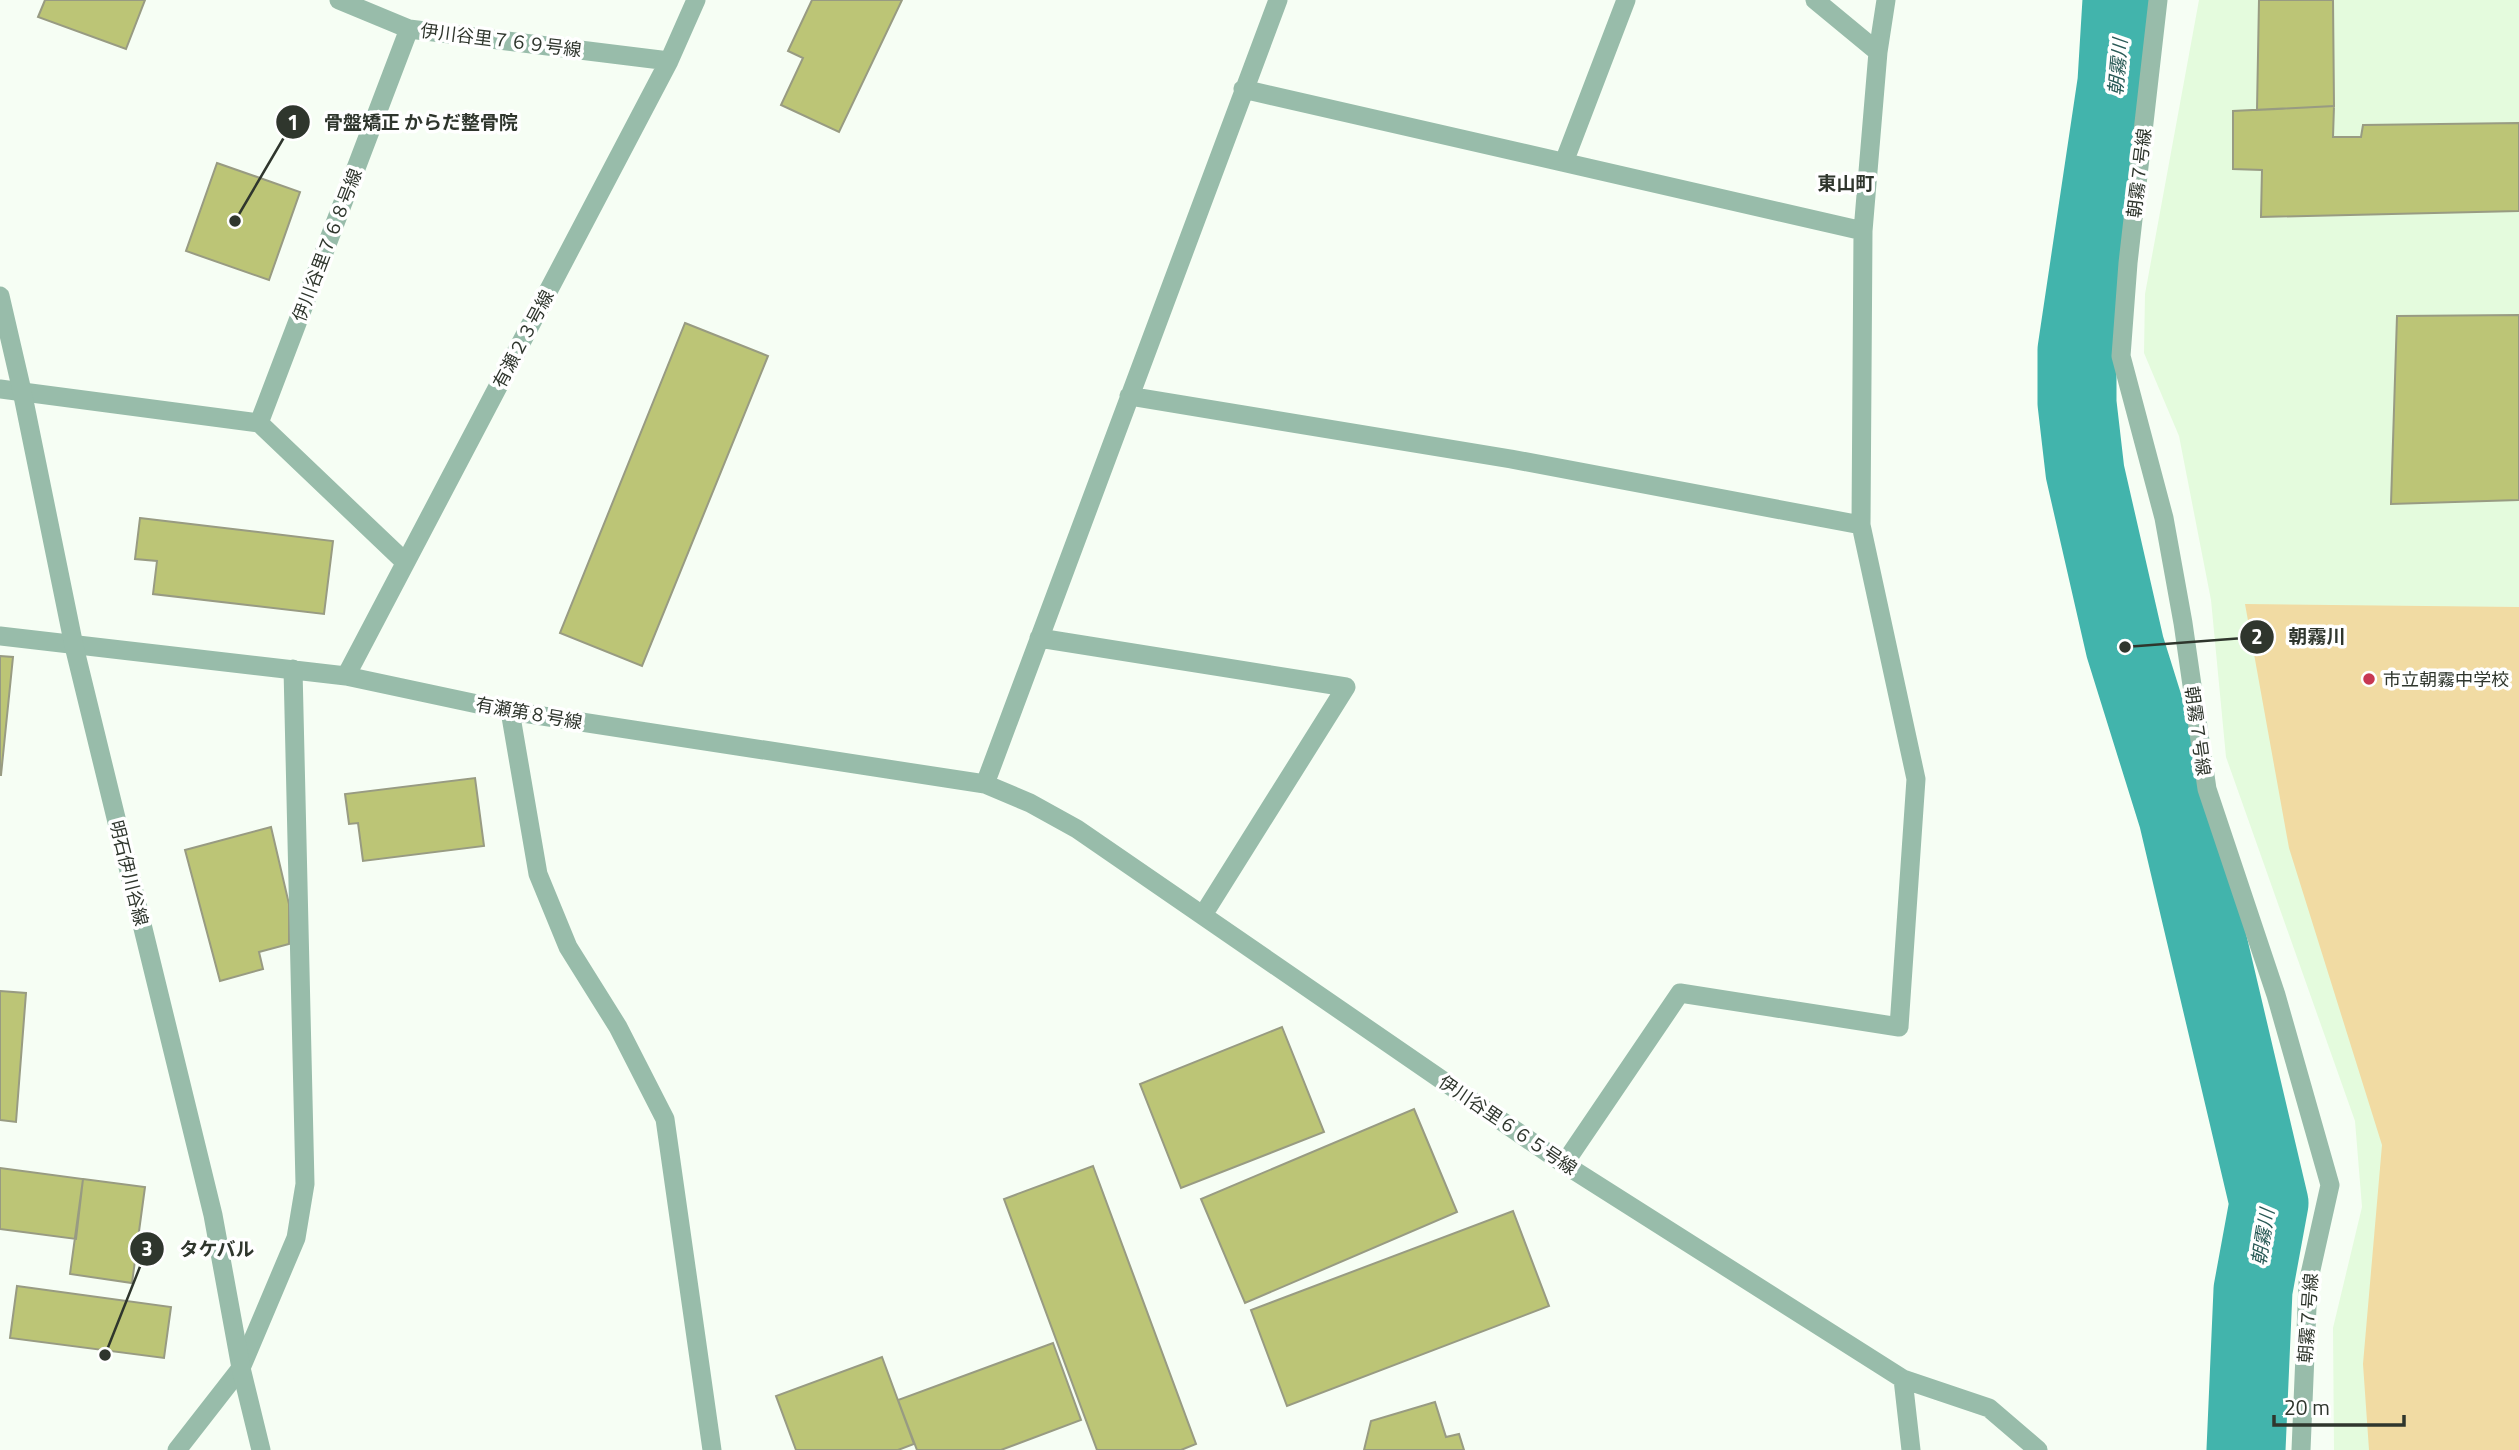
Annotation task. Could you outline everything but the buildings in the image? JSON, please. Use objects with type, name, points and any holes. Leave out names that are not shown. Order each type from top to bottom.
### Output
[{"type":"street","name":"伊川谷里７６９号線","points":[[339,0],[409,29],[669,61]]},
{"type":"street","name":"有瀬２３号線","points":[[346,676],[669,61],[696,0]]},
{"type":"street","points":[[985,784],[1278,0]]},
{"type":"street","points":[[1564,162],[1626,0]]},
{"type":"street","points":[[1815,0],[1878,52]]},
{"type":"street","points":[[1564,1164],[1680,993],[1899,1027],[1916,779],[1861,525],[1863,231],[1878,52],[1886,0]]},
{"type":"street","name":"朝霧７号線","points":[[2158,0],[2128,263],[2121,356],[2164,518],[2183,623],[2207,789],[2276,995],[2330,1185],[2308,1283],[2301,1450]]},
{"type":"street","name":"伊川谷里７６８号線","points":[[259,423],[409,29]]},
{"type":"street","points":[[1243,89],[1863,231]]},
{"type":"street","name":"明石伊川谷線","points":[[0,296],[74,646],[213,1215],[241,1368],[261,1450]]},
{"type":"street","points":[[0,389],[259,423],[405,562]]},
{"type":"street","points":[[1129,396],[1511,459],[1861,525]]},
{"type":"street","name":"有瀬第８号線","points":[[0,636],[346,676],[510,711],[985,784]]},
{"type":"street","points":[[1039,638],[1346,687],[1203,915]]},
{"type":"street","points":[[177,1450],[241,1368],[296,1238],[305,1184],[293,669]]},
{"type":"street","points":[[510,711],[538,874],[568,947],[618,1027],[666,1119],[712,1450]]},
{"type":"street","name":"伊川谷里６６５号線","points":[[985,784],[1030,803],[1077,829],[1564,1164],[1903,1379],[1989,1408],[2038,1450]]},
{"type":"street","points":[[1903,1379],[1911,1450]]},
{"type":"shaded area","name":"市立朝霧中学校","points":[[2199,0],[2519,0],[2519,1450],[2334,1450],[2333,1328],[2362,1207],[2355,1121],[2226,757],[2211,600],[2179,436],[2144,353],[2145,294]]},
{"type":"shaded area","points":[[2245,604],[2519,607],[2519,1450],[2369,1450],[2363,1364],[2382,1145],[2289,848]]},
{"type":"waterway","name":"朝霧川","points":[[2122,0],[2117,82],[2077,350],[2077,403],[2085,472],[2125,647],[2178,817],[2269,1203],[2253,1290],[2246,1450]]},
{"type":"place","name":"骨盤矯正 からだ整骨院","points":[[235,221]]},
{"type":"place","name":"朝霧川","points":[[2125,647]]},
{"type":"place","name":"市立朝霧中学校","points":[[2369,679]]},
{"type":"place","name":"タケバル","points":[[105,1355]]},
{"type":"district","name":"東山町","points":[[1846,182]]}]
